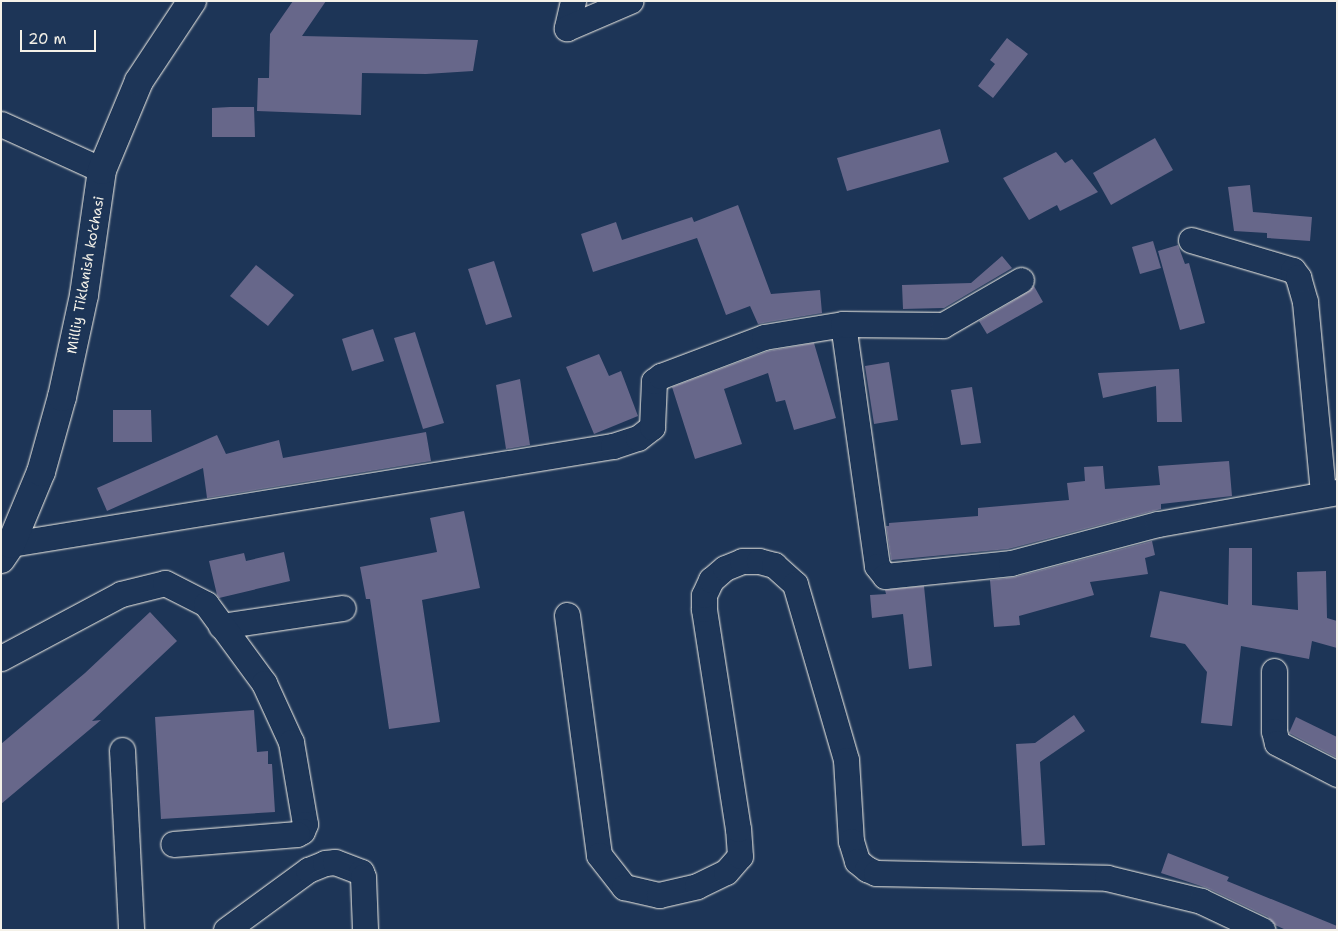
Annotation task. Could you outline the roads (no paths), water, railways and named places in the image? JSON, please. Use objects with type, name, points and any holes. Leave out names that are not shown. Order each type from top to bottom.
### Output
[{"type":"main road","name":"Milliy Tiklanish ko'chasi","points":[[6,552],[41,472],[62,397],[84,295],[102,170],[139,81],[192,1]]},
{"type":"lane","points":[[573,1],[567,28],[630,1]]},
{"type":"lane","points":[[1,124],[102,170]]},
{"type":"lane","points":[[843,324],[877,566],[886,576],[1011,563],[1158,524],[1330,492],[1305,302],[1298,277],[1293,270],[1191,240]]},
{"type":"lane","points":[[6,552],[613,446],[638,438],[652,426],[654,381],[661,376],[764,337],[843,324],[943,325],[1021,280]]},
{"type":"lane","points":[[567,615],[599,855],[624,887],[659,895],[697,886],[726,872],[740,856],[738,829],[704,609],[704,595],[711,580],[725,568],[742,561],[759,561],[774,565],[795,584],[846,760],[851,841],[857,861],[867,870],[876,873],[1107,878],[1201,901],[1262,930]]},
{"type":"lane","points":[[1,658],[121,594],[165,583],[206,604],[264,683],[291,742],[305,824],[302,831],[297,834],[173,844]]},
{"type":"lane","points":[[221,626],[343,608]]},
{"type":"lane","points":[[1274,671],[1274,731],[1277,743],[1337,774]]},
{"type":"lane","points":[[122,750],[131,930]]},
{"type":"lane","points":[[226,930],[308,870],[325,863],[335,862],[361,872],[363,877],[365,930]]}]
